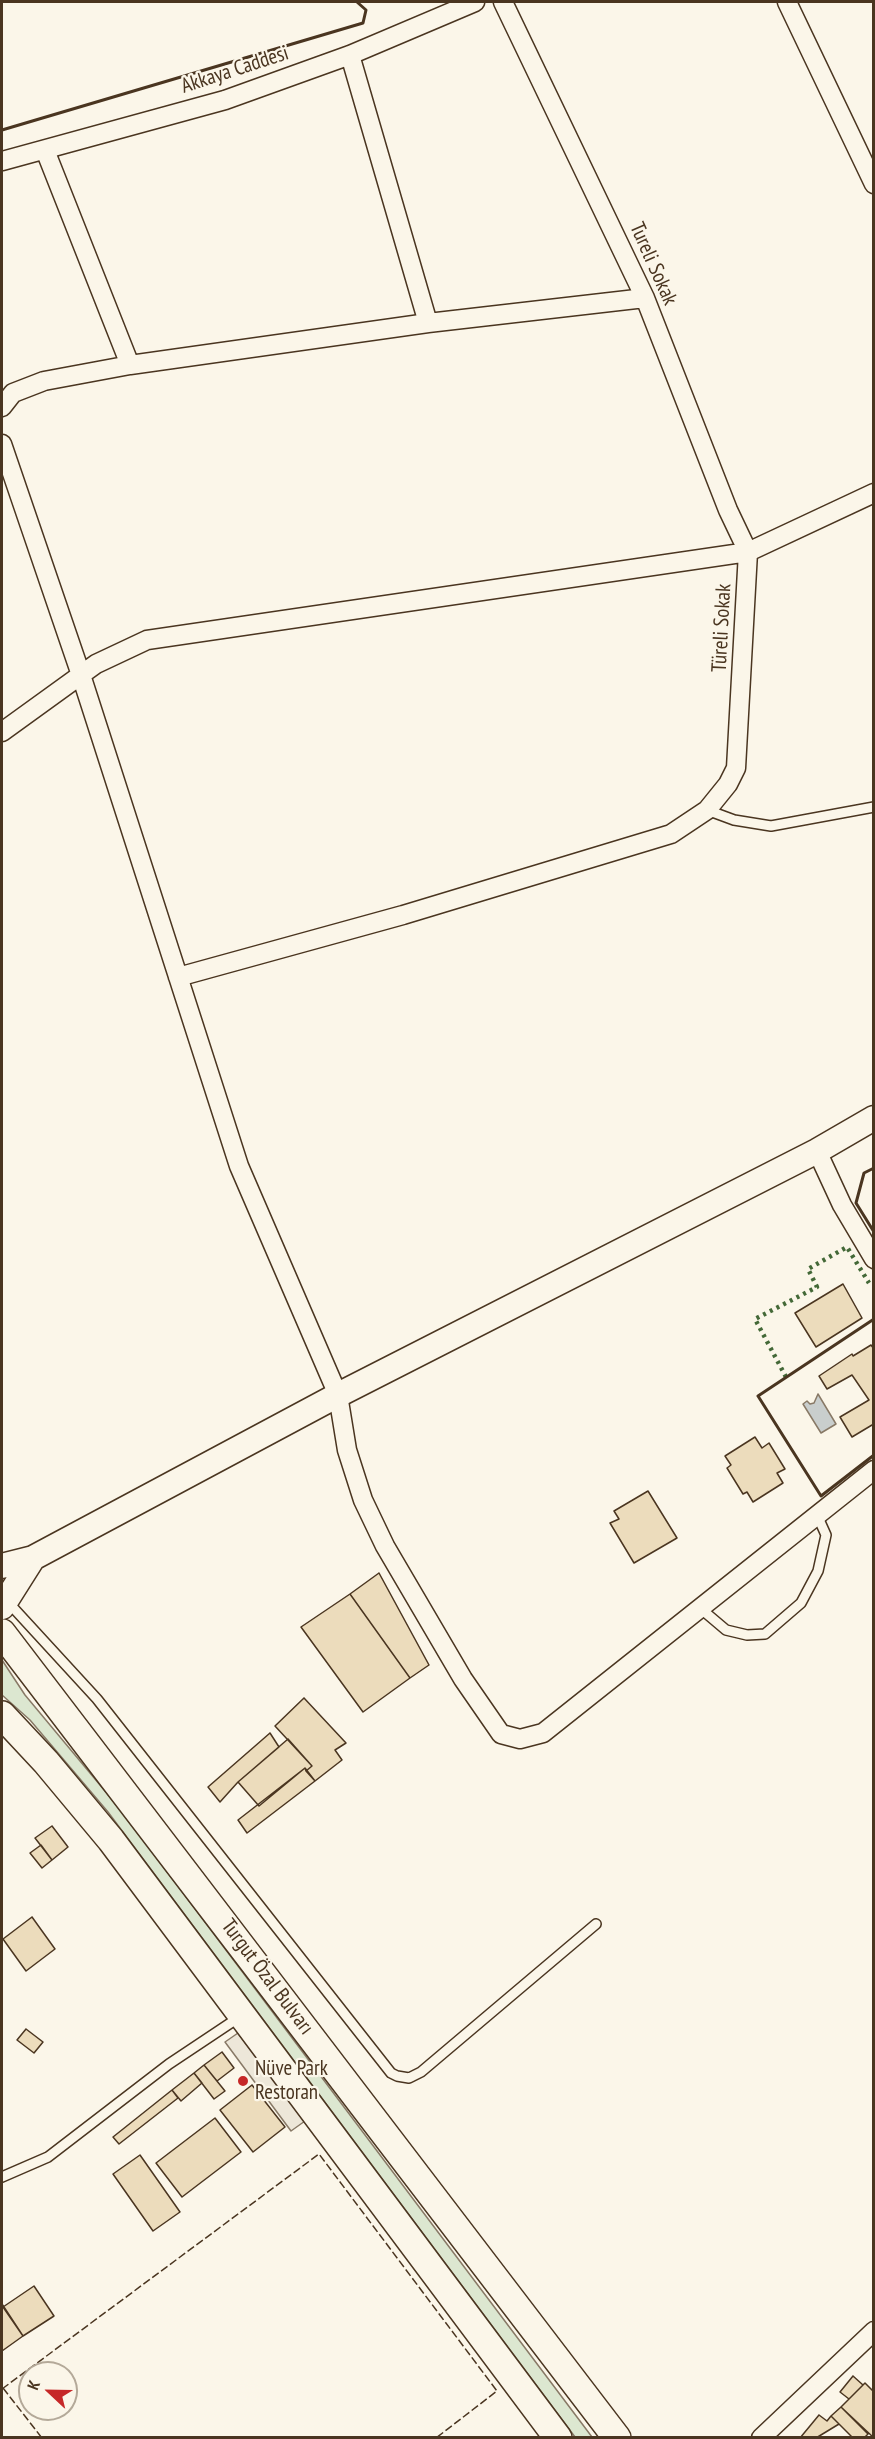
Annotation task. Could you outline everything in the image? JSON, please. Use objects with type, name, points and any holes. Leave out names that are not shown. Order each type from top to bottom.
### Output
[{"type":"main road","name":"Turgut Özal Bulvarı","points":[[2,1633],[617,2438]]},
{"type":"main road","name":"Turgut Özal Bulvarı","points":[[2,1715],[46,1762],[111,1840],[558,2438]]},
{"type":"street","name":"Akkaya Caddesi","points":[[2,161],[225,100],[350,55],[475,2]]},
{"type":"street","name":"Tureli Sokak","points":[[503,2],[645,297],[728,510],[748,552]]},
{"type":"street","points":[[787,2],[873,184]]},
{"type":"street","points":[[350,55],[428,323]]},
{"type":"street","points":[[45,150],[130,365]]},
{"type":"street","points":[[2,406],[13,393],[44,381],[130,365],[428,323],[645,297]]},
{"type":"street","points":[[2,444],[81,675],[239,1166],[338,1395],[350,1459],[374,1523],[463,1679],[501,1734],[520,1738],[543,1733],[873,1470]]},
{"type":"street","points":[[2,732],[96,664],[147,640],[748,552],[873,493]]},
{"type":"street","name":"Türeli Sokak","points":[[178,977],[433,906],[671,834],[707,810],[728,784],[736,768],[748,552]]},
{"type":"street","points":[[2,1566],[33,1558],[338,1395],[817,1151],[873,1118]]},
{"type":"street","points":[[817,1151],[842,1205],[873,1259]]},
{"type":"street","points":[[4,1604],[33,1558]]},
{"type":"street","points":[[761,2438],[873,2331]]},
{"type":"lane","points":[[707,810],[734,820],[771,826],[873,807]]},
{"type":"lane","points":[[700,1608],[726,1630],[747,1635],[765,1634],[801,1603],[818,1571],[826,1534],[817,1515]]},
{"type":"lane","points":[[4,1604],[97,1699],[384,2064],[397,2076],[409,2078],[421,2073],[596,1924]]},
{"type":"lane","points":[[2,2177],[48,2157],[169,2064],[243,2014]]},
{"type":"green space","points":[[2,1660],[25,1695],[120,1809],[592,2437],[575,2437],[108,1812],[30,1720],[2,1695]]},
{"type":"shaded area","points":[[818,1394],[836,1424],[821,1433],[803,1404],[807,1401],[810,1404],[814,1403]]},
{"type":"shaded area","points":[[238,2033],[305,2121],[291,2131],[225,2042]]},
{"type":"building","points":[[843,1284],[862,1318],[816,1347],[795,1313]]},
{"type":"building","points":[[871,1345],[874,1349],[874,1427],[872,1425],[852,1437],[840,1417],[869,1400],[852,1375],[827,1389],[819,1376],[852,1354],[853,1356]]},
{"type":"building","points":[[755,1437],[762,1448],[769,1443],[785,1469],[777,1473],[783,1483],[753,1502],[747,1492],[743,1494],[727,1468],[731,1465],[725,1456]]},
{"type":"building","points":[[648,1491],[677,1538],[634,1563],[610,1523],[619,1519],[614,1511]]},
{"type":"building","points":[[379,1573],[429,1665],[410,1678],[350,1594]]},
{"type":"building","points":[[350,1594],[410,1678],[363,1712],[301,1627]]},
{"type":"building","points":[[304,1698],[346,1743],[335,1750],[342,1760],[315,1781],[306,1771],[312,1766],[275,1726]]},
{"type":"building","points":[[270,1733],[279,1747],[238,1782],[220,1802],[208,1787]]},
{"type":"building","points":[[288,1739],[312,1766],[306,1771],[305,1768],[259,1806],[238,1782]]},
{"type":"building","points":[[305,1768],[315,1781],[247,1833],[238,1820]]},
{"type":"building","points":[[52,1826],[68,1847],[52,1860],[35,1838]]},
{"type":"building","points":[[41,1845],[52,1860],[42,1868],[30,1853]]},
{"type":"building","points":[[32,1917],[55,1949],[26,1971],[3,1939]]},
{"type":"building","points":[[26,2029],[43,2042],[34,2053],[17,2040]]},
{"type":"building","points":[[222,2052],[234,2068],[217,2081],[204,2065]]},
{"type":"building","points":[[204,2065],[225,2091],[214,2099],[194,2073]]},
{"type":"building","points":[[194,2073],[202,2083],[181,2101],[172,2090]]},
{"type":"building","points":[[252,2085],[285,2127],[253,2152],[220,2110]]},
{"type":"building","points":[[172,2090],[178,2098],[119,2144],[113,2137]]},
{"type":"building","points":[[215,2118],[241,2152],[182,2197],[156,2163]]},
{"type":"building","points":[[140,2155],[180,2212],[153,2231],[113,2174]]},
{"type":"building","points":[[34,2286],[54,2316],[23,2336],[3,2307]]},
{"type":"building","points":[[2,2304],[23,2336],[2,2351]]},
{"type":"building","points":[[853,2376],[863,2385],[849,2399],[840,2392]]},
{"type":"building","points":[[865,2383],[874,2392],[874,2438],[841,2407]]},
{"type":"building","points":[[841,2407],[868,2434],[864,2438],[853,2438],[831,2416]]},
{"type":"building","points":[[819,2415],[827,2421],[831,2416],[839,2424],[816,2438],[800,2438]]},
{"type":"hedge","points":[[786,1377],[755,1319],[817,1287],[808,1269],[847,1247],[869,1283]]},
{"type":"fence","points":[[2,2389],[319,2154],[497,2391],[436,2438]]},
{"type":"fence","points":[[3,2388],[42,2438]]},
{"type":"wall","points":[[2,130],[363,23],[366,10],[357,2]]},
{"type":"wall","points":[[874,1168],[864,1173],[856,1203],[874,1232]]},
{"type":"wall","points":[[874,1319],[758,1396],[821,1496],[874,1455]]},
{"type":"place","name":"Nüve Park Restoran","points":[[243,2081]]}]
